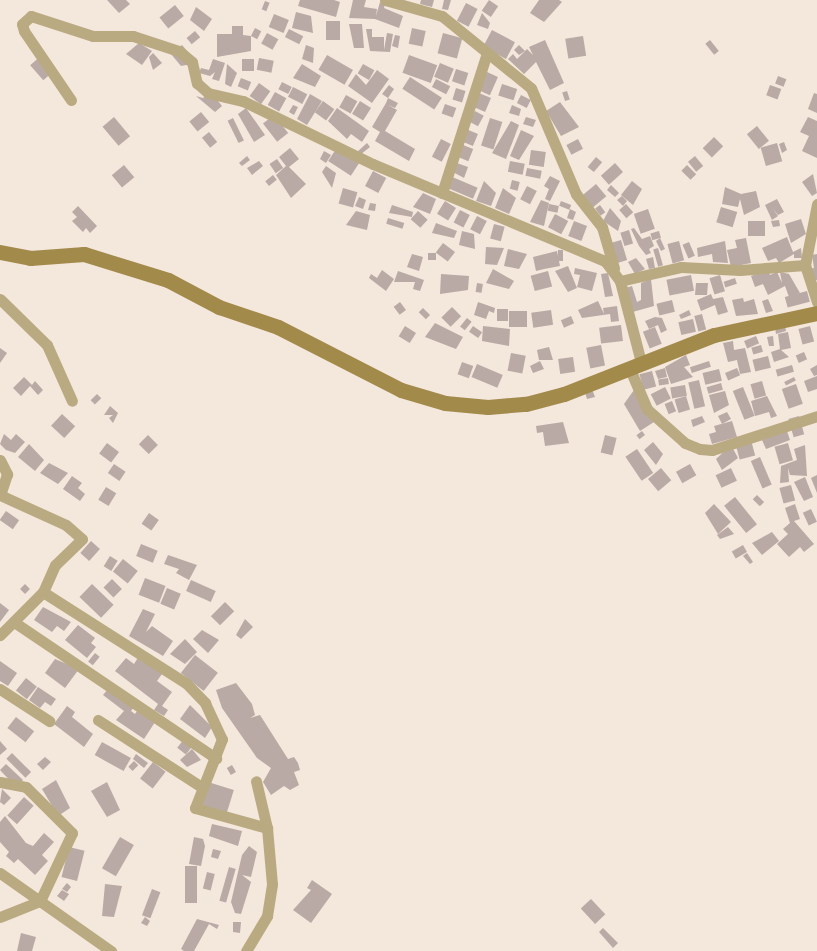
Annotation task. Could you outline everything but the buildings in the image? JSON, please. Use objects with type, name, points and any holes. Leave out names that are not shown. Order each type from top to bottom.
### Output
[{"type":"street","points":[[386,0],[442,16],[486,56],[531,88],[576,194],[602,227],[614,270],[620,282],[635,365],[648,409],[685,443],[700,449],[712,450],[817,416]]},
{"type":"street","points":[[71,100],[24,31],[22,24],[31,16],[93,36],[133,36],[180,51],[192,62],[197,83],[208,94],[243,102],[442,193],[605,261],[614,270]]},
{"type":"street","points":[[442,193],[486,56]]},
{"type":"street","points":[[817,204],[805,266],[817,302]]},
{"type":"street","points":[[0,252],[30,258],[84,254],[168,280],[219,307],[278,328],[346,365],[445,403],[526,404],[714,335],[817,313]]},
{"type":"street","points":[[620,282],[680,266],[740,270],[805,266]]},
{"type":"street","points":[[0,299],[47,345],[72,401]]},
{"type":"street","points":[[0,460],[7,474],[0,495],[66,525],[82,538],[55,565],[43,592],[0,634]]},
{"type":"street","points":[[43,592],[186,683],[218,725],[222,739],[216,758],[194,808],[267,828]]},
{"type":"street","points":[[14,622],[216,758]]},
{"type":"street","points":[[0,689],[49,721]]},
{"type":"street","points":[[98,720],[203,788]]},
{"type":"street","points":[[246,951],[267,916],[272,884],[267,828],[256,781]]},
{"type":"street","points":[[0,782],[26,788],[72,833],[40,901],[0,917]]},
{"type":"street","points":[[0,873],[111,951]]}]
